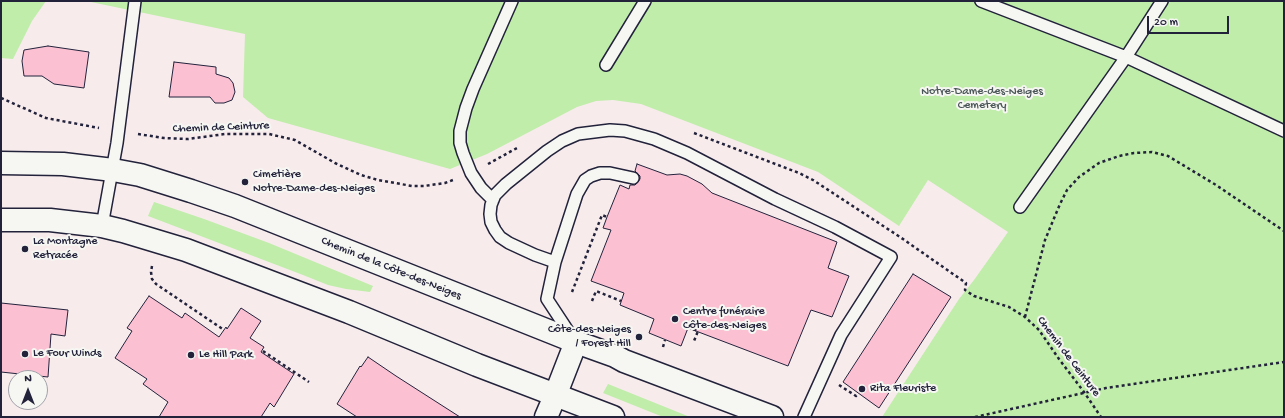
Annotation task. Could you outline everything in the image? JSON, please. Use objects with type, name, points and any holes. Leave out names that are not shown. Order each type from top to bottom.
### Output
[{"type":"main road","name":"Chemin de la Côte-des-Neiges","points":[[1,163],[56,164],[113,170],[140,175],[235,206],[576,342],[772,417]]},
{"type":"main road","points":[[1,220],[50,220],[102,226],[186,250],[349,312],[477,365],[613,417]]},
{"type":"main road","points":[[546,417],[556,396],[576,342]]},
{"type":"lane","points":[[102,226],[113,170],[135,1]]},
{"type":"lane","points":[[493,200],[481,188],[471,173],[463,154],[460,142],[460,131],[473,89],[512,1]]},
{"type":"lane","points":[[606,65],[646,1]]},
{"type":"lane","points":[[981,1],[1126,57],[1284,131]]},
{"type":"lane","points":[[1020,207],[1126,57],[1162,1]]},
{"type":"lane","points":[[556,262],[535,255],[509,243],[500,237],[491,222],[490,214],[491,205],[495,195],[506,184],[547,151],[562,141],[578,134],[610,130],[625,131],[654,139],[687,153],[775,199],[835,227],[891,257],[841,335],[804,417]]},
{"type":"lane","points":[[576,342],[546,299],[577,194],[585,180],[600,173],[610,173],[633,178]]},
{"type":"path","points":[[1,98],[46,118],[102,128]]},
{"type":"path","name":"Chemin de Ceinture","points":[[140,134],[164,138],[188,139],[225,134],[269,134],[294,140],[335,163],[361,175],[378,180],[424,186],[455,180]]},
{"type":"path","points":[[1026,317],[1045,240],[1067,190],[1079,177],[1099,163],[1119,156],[1152,152],[1168,156],[1216,185],[1284,231]]},
{"type":"path","points":[[572,292],[602,215],[607,217]]},
{"type":"path","name":"Chemin de Ceinture","points":[[900,237],[966,283],[965,290],[974,296],[1009,307],[1026,317],[1039,330],[1084,392],[1100,417]]},
{"type":"path","points":[[152,266],[152,279],[156,284],[224,330]]},
{"type":"path","points":[[592,300],[596,291],[621,301]]},
{"type":"path","points":[[688,327],[698,331],[694,341]]},
{"type":"path","points":[[663,346],[665,340]]},
{"type":"path","points":[[262,351],[309,382]]},
{"type":"path","points":[[975,417],[1106,388],[1284,362]]},
{"type":"path","points":[[839,385],[856,396],[858,393]]},
{"type":"green space","points":[[1,1],[46,1],[32,21],[13,59],[1,58]]},
{"type":"green space","name":"Notre-Dame-des-Neiges Cemetery","points":[[86,1],[1284,1],[1284,417],[882,417],[959,299],[1008,232],[928,180],[899,226],[818,172],[641,104],[613,100],[596,101],[577,107],[487,154],[450,169],[268,118],[243,97],[245,34]]},
{"type":"green space","points":[[154,202],[269,243],[373,286],[370,292],[328,285],[148,216]]},
{"type":"green space","points":[[608,384],[690,417],[663,417],[603,393]]},
{"type":"building","points":[[48,46],[89,52],[84,88],[54,84],[42,76],[24,76],[22,61],[24,50]]},
{"type":"building","points":[[174,62],[216,67],[216,74],[229,78],[233,83],[235,92],[232,100],[224,103],[215,103],[210,97],[169,97]]},
{"type":"building","points":[[637,164],[667,175],[680,174],[687,176],[702,184],[712,193],[837,242],[828,268],[849,276],[832,317],[811,310],[788,366],[688,328],[681,346],[649,333],[654,319],[620,305],[624,293],[591,281],[611,230],[603,228],[607,217],[620,185],[629,189],[630,185],[635,185],[640,179],[640,176],[635,171]]},
{"type":"building","points":[[913,274],[951,297],[879,408],[843,382]]},
{"type":"building","name":"Le Hill Park","points":[[149,296],[182,318],[185,313],[219,337],[226,327],[227,329],[241,308],[261,321],[250,338],[264,347],[261,352],[294,374],[274,407],[270,403],[261,417],[159,417],[168,402],[143,384],[147,379],[115,358],[132,331],[127,328]]},
{"type":"building","name":"Le Four Winds","points":[[1,303],[68,310],[65,336],[51,334],[48,377],[48,370],[8,370],[8,373],[1,372]]},
{"type":"building","points":[[368,357],[460,417],[357,417],[337,404],[360,366],[361,367]]},
{"type":"place","name":"Cimetière Notre-Dame-des-Neiges","points":[[245,182]]},
{"type":"place","name":"La Montagne Retracée","points":[[25,249]]},
{"type":"place","name":"Centre funéraire Côte-des-Neiges","points":[[675,319]]},
{"type":"place","name":"Côte-des-Neiges / Forest Hill","points":[[639,337]]},
{"type":"place","name":"Le Four Winds","points":[[25,354]]},
{"type":"place","name":"Le Hill Park","points":[[191,355]]},
{"type":"place","name":"Rita Fleuriste","points":[[862,389]]}]
